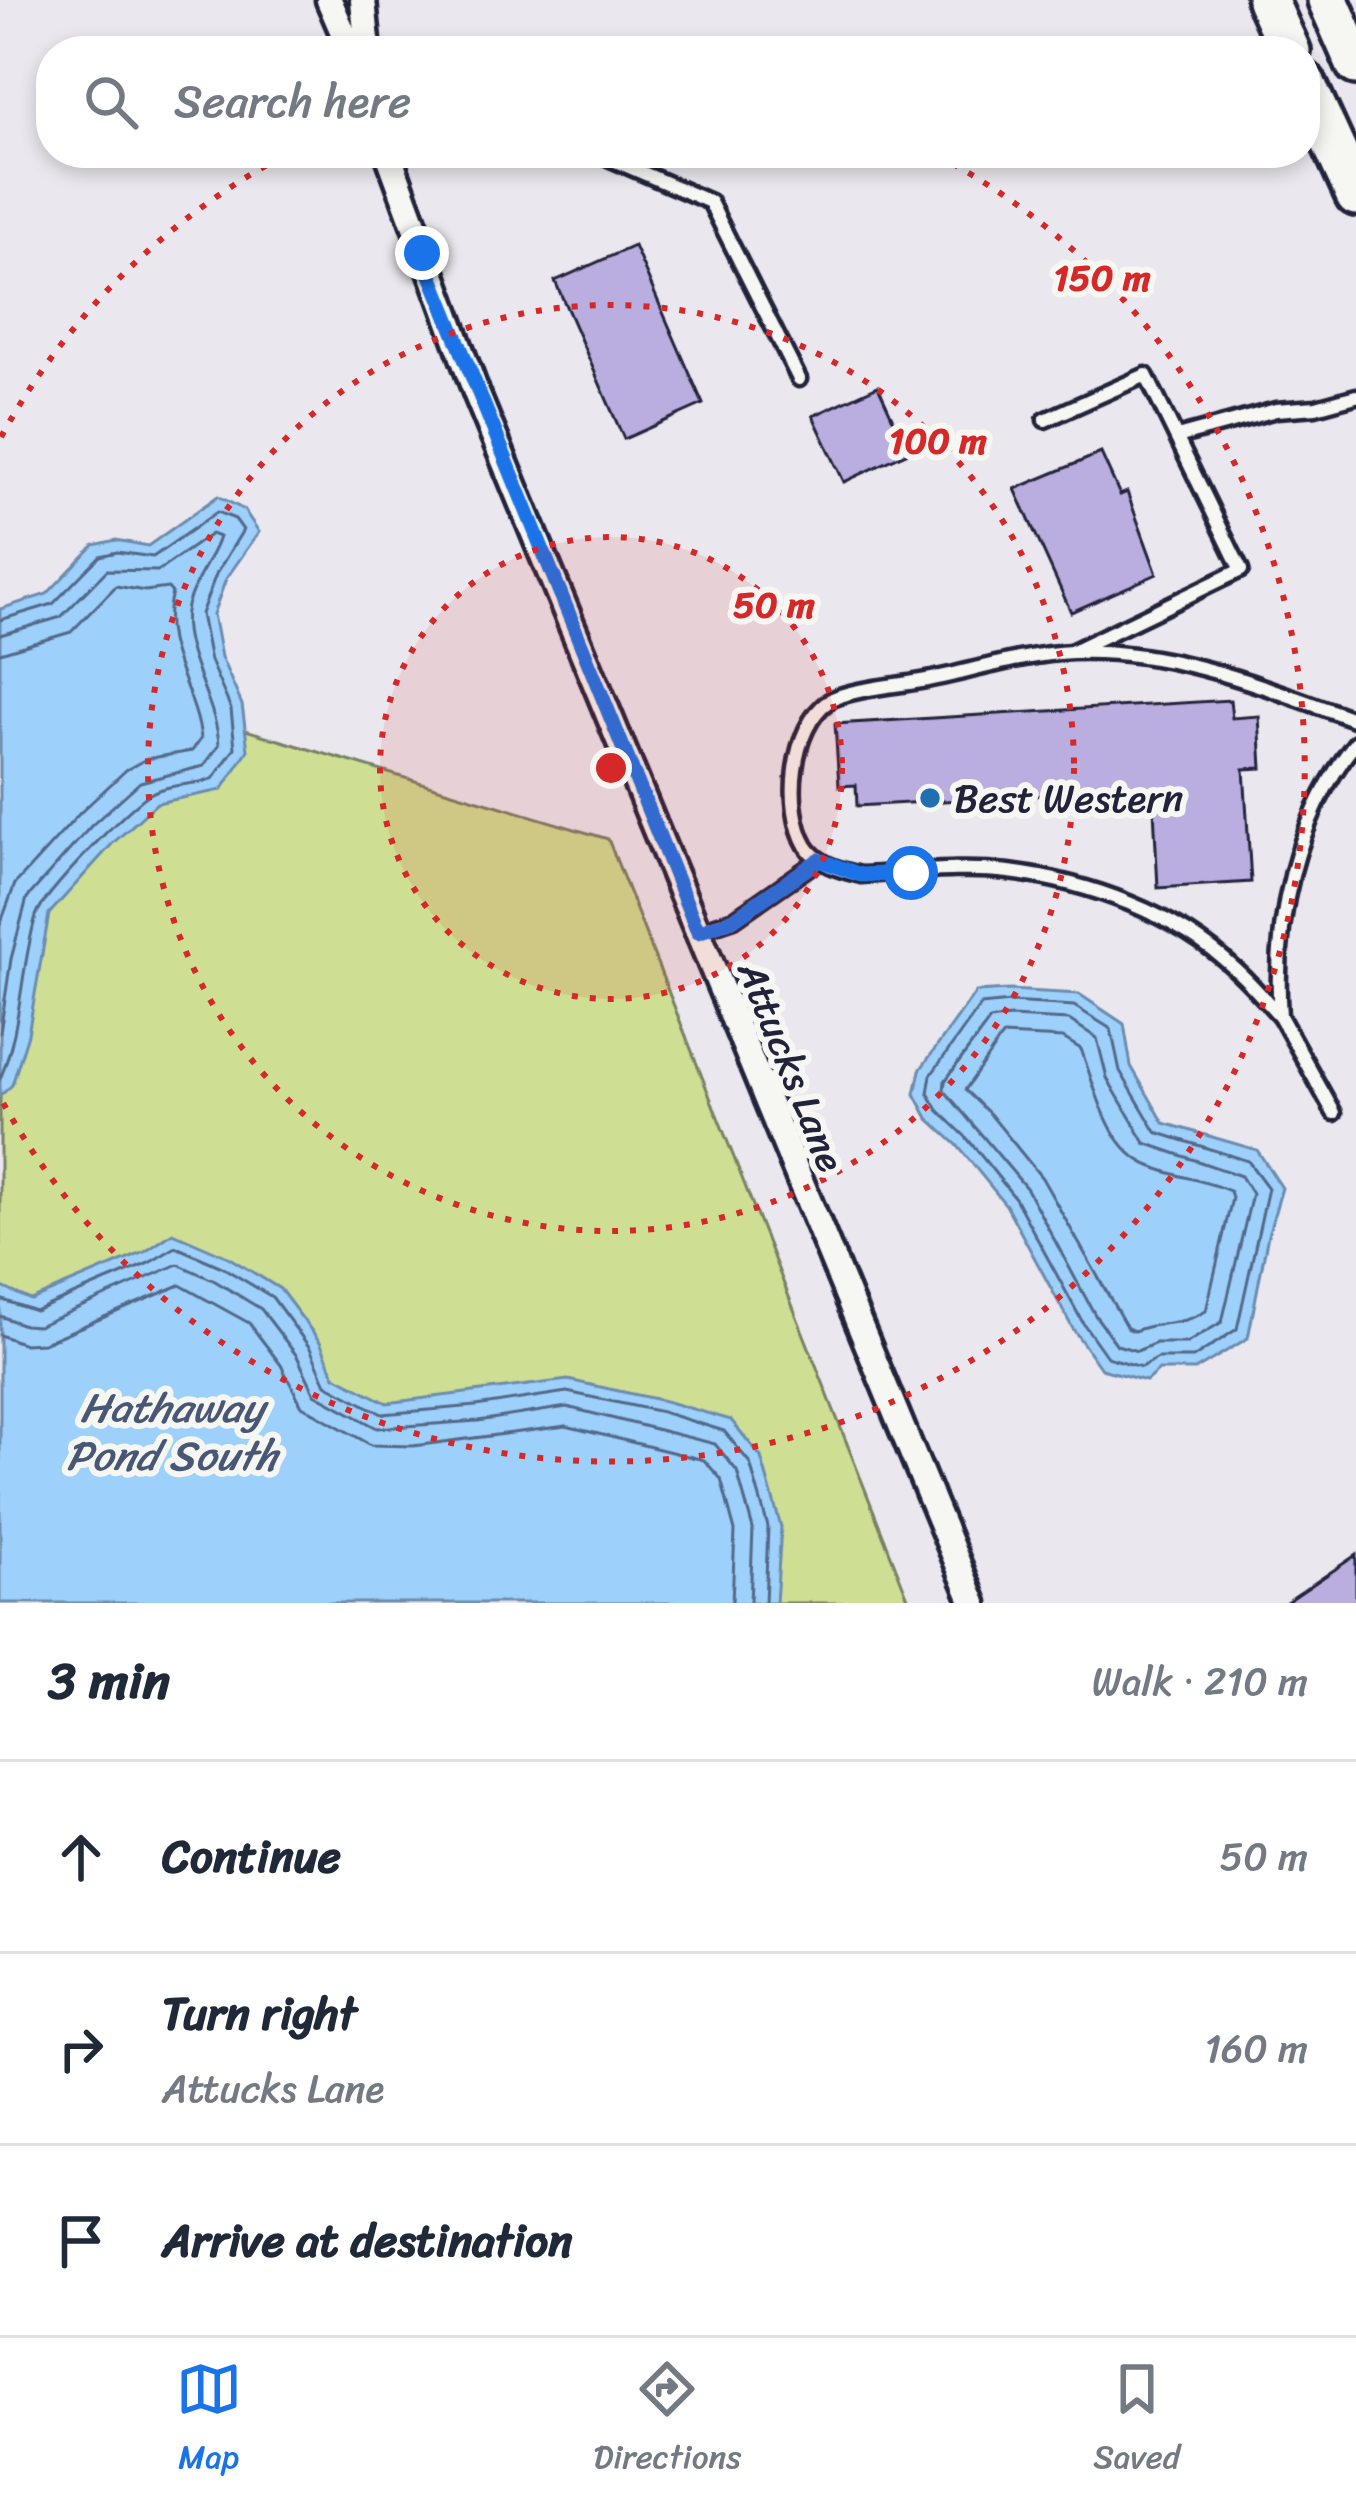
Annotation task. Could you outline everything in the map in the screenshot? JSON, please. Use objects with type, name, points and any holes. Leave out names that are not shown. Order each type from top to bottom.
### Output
[{"type":"main road","points":[[1267,0],[1283,36]]},
{"type":"main road","points":[[1328,0],[1356,64]]},
{"type":"main road","points":[[1320,116],[1356,195]]},
{"type":"street","points":[[329,0],[345,36]]},
{"type":"street","points":[[363,0],[367,36]]},
{"type":"street","name":"Attucks Lane","points":[[394,168],[477,395],[974,1603]]},
{"type":"lane","points":[[632,168],[710,202],[799,379]]},
{"type":"lane","points":[[1045,420],[1147,375],[1240,570],[1070,652]]},
{"type":"lane","points":[[1177,437],[1276,410],[1316,407],[1356,396]]},
{"type":"lane","points":[[1334,1113],[1280,1016],[1233,966],[1150,912],[1064,882],[1006,872],[861,875],[819,860],[805,844],[799,823],[796,756],[802,734],[831,699],[1070,652],[1148,656],[1203,669],[1356,720]]},
{"type":"lane","points":[[1280,1016],[1276,966],[1280,928],[1298,860],[1320,796],[1356,742]]},
{"type":"lane","points":[[698,932],[734,919],[819,860]]},
{"type":"green space","points":[[219,722],[608,839],[910,1603],[750,1603],[469,1422],[0,1314],[0,1085],[39,926],[74,867]]},
{"type":"water","points":[[218,496],[244,510],[259,532],[226,579],[213,614],[221,657],[242,705],[248,750],[222,790],[157,803],[112,844],[49,914],[28,1034],[12,1085],[0,1096],[0,609],[47,594],[94,545],[116,540],[148,546]]},
{"type":"water","points":[[976,992],[1079,994],[1124,1024],[1131,1066],[1164,1123],[1257,1150],[1282,1188],[1248,1338],[1195,1370],[1159,1370],[1146,1381],[1101,1369],[1073,1329],[1006,1205],[928,1118],[915,1094],[920,1070]]},
{"type":"water","name":"Hathaway Pond South","points":[[173,1233],[228,1257],[280,1289],[320,1342],[335,1376],[387,1403],[568,1380],[731,1420],[761,1457],[781,1527],[776,1603],[0,1603],[0,1286],[31,1300],[145,1252]]},
{"type":"building","points":[[634,246],[703,404],[624,439],[555,281]]},
{"type":"building","points":[[878,386],[908,452],[844,482],[813,416]]},
{"type":"building","points":[[1101,453],[1120,495],[1127,492],[1157,574],[1071,612],[1015,489]]},
{"type":"building","name":"Best Western","points":[[1230,700],[1232,718],[1259,716],[1262,768],[1244,769],[1251,882],[1158,888],[1153,789],[857,806],[856,785],[839,786],[835,724]]},
{"type":"building","points":[[1356,1555],[1356,1603],[1285,1603]]},
{"type":"place","name":"Best Western","points":[[930,798]]},
{"type":"route","points":[[422,253],[698,932],[734,919],[819,860],[861,875],[911,873]]}]
